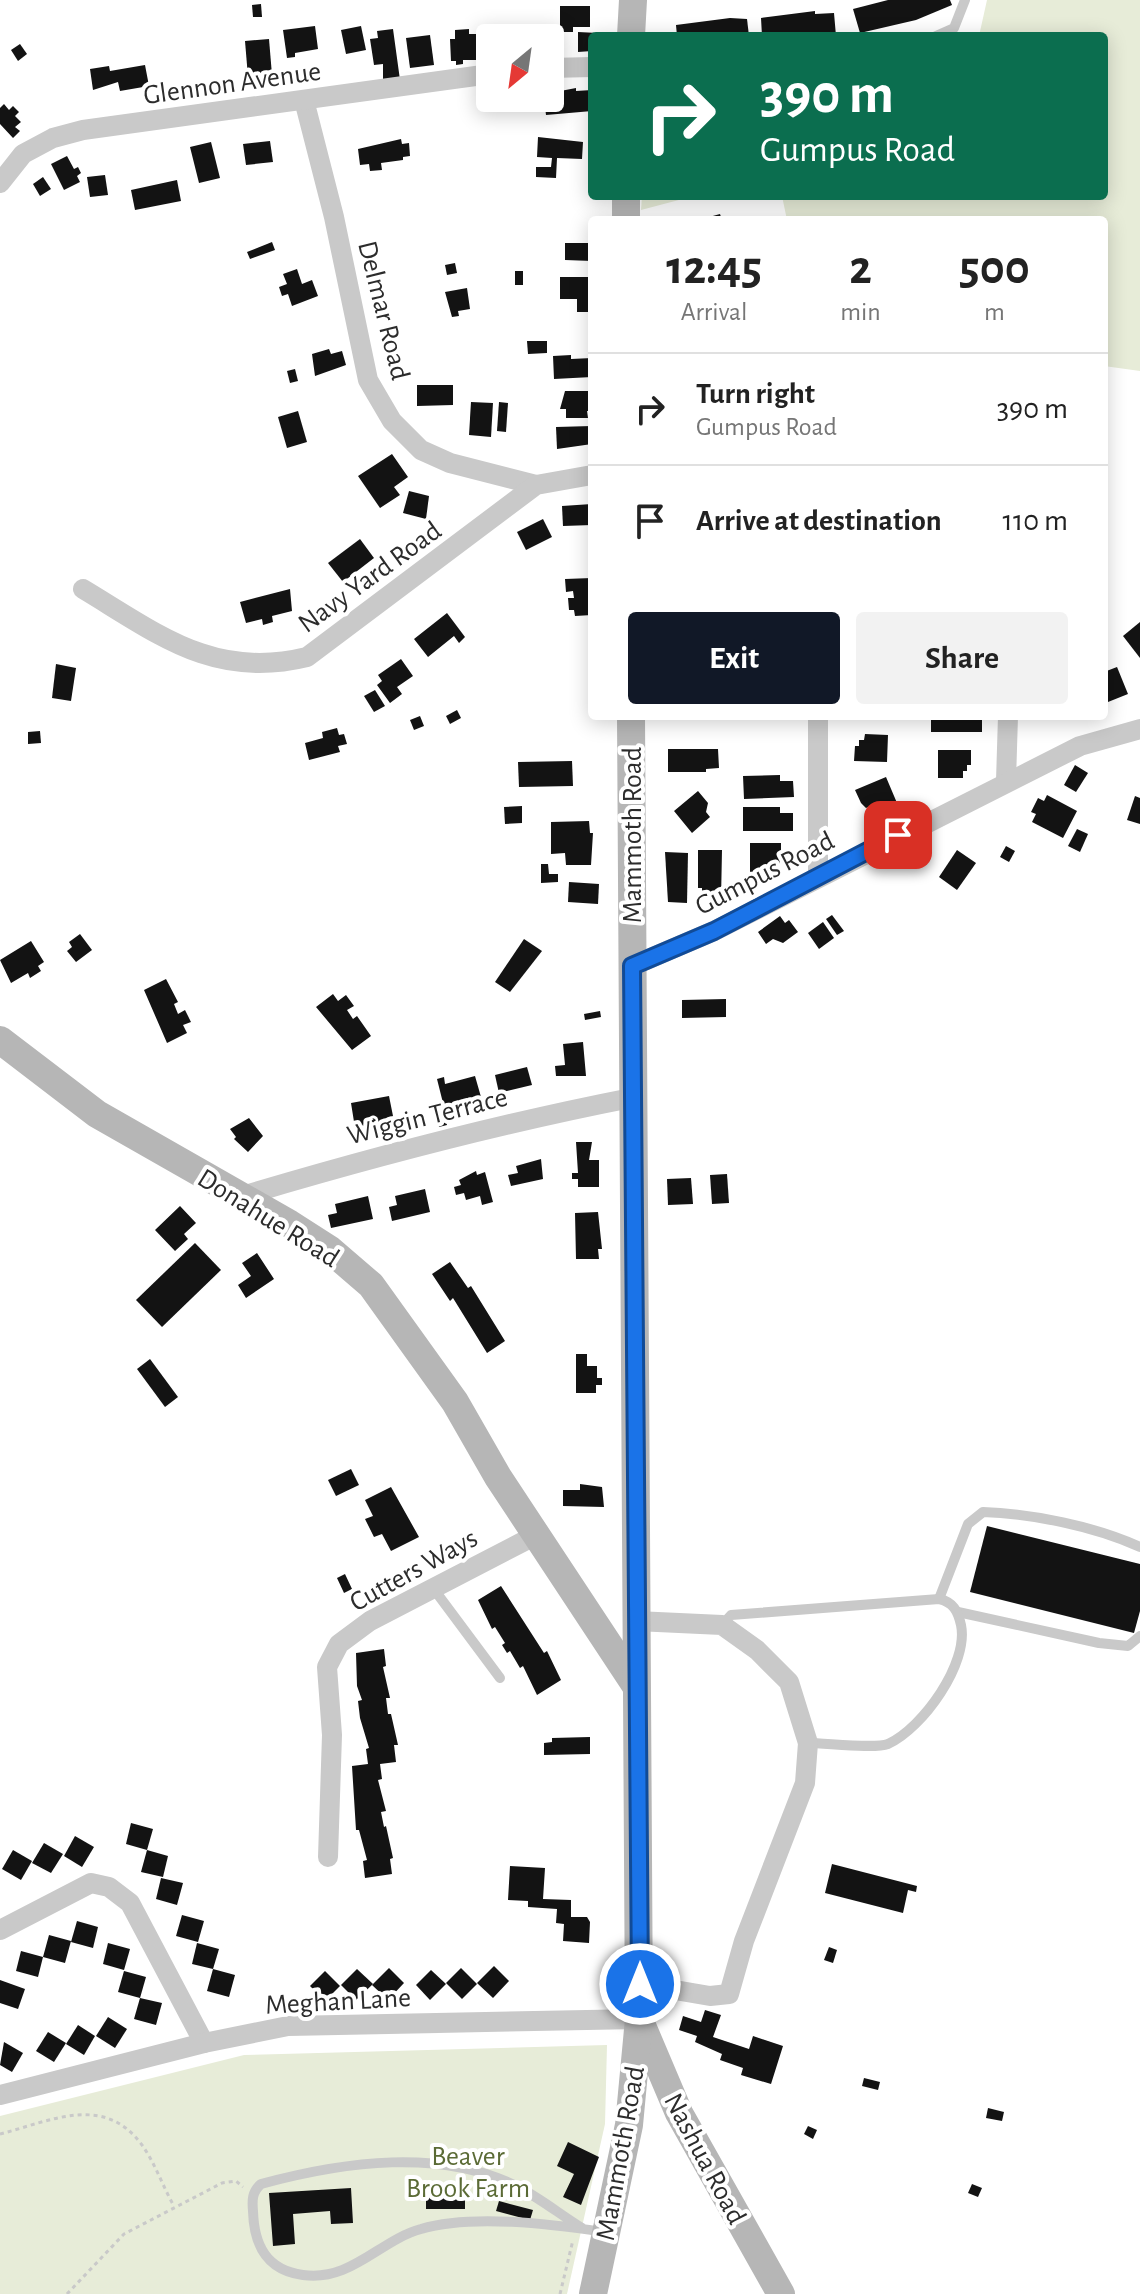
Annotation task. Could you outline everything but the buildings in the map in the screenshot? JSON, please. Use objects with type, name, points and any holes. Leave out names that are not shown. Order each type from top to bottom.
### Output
[{"type":"main road","points":[[631,32],[633,0]]},
{"type":"main road","name":"Mammoth Road","points":[[593,2294],[588,2230],[629,2125],[640,1984],[636,1219],[631,1098],[631,720]]},
{"type":"main road","name":"Donahue Road","points":[[0,1040],[97,1114],[329,1249],[371,1285],[455,1402],[536,1535],[589,1610],[637,1688]]},
{"type":"main road","points":[[589,1610],[610,1605],[636,1573]]},
{"type":"main road","name":"Nashua Road","points":[[639,2019],[679,2113],[781,2294]]},
{"type":"street","points":[[564,68],[588,67]]},
{"type":"street","name":"Glennon Avenue","points":[[3,171],[23,154],[53,138],[83,130],[476,76]]},
{"type":"street","name":"Delmar Road","points":[[304,100],[331,205],[368,380],[392,421],[421,450],[450,463],[536,485]]},
{"type":"street","name":"Navy Yard Road","points":[[83,589],[168,639],[210,659],[241,664],[286,662],[307,657],[536,485],[588,476]]},
{"type":"street","points":[[818,720],[818,876]]},
{"type":"street","points":[[1006,781],[1008,720]]},
{"type":"street","name":"Gumpus Road","points":[[632,966],[714,931],[1080,746],[1140,729]]},
{"type":"street","name":"Wiggin Terrace","points":[[239,1197],[368,1158],[511,1121],[631,1098]]},
{"type":"street","name":"Cutters Ways","points":[[328,1857],[332,1735],[327,1667],[339,1644],[370,1621],[536,1535]]},
{"type":"street","points":[[636,1621],[722,1625],[757,1650],[789,1682],[808,1743],[805,1783],[744,1941],[729,1994],[710,1996],[640,1984]]},
{"type":"street","points":[[0,1930],[91,1883],[109,1887],[130,1903],[204,2043]]},
{"type":"street","name":"Meghan Lane","points":[[0,2095],[204,2043],[288,2026],[639,2019]]},
{"type":"lane","points":[[945,32],[954,28],[965,0]]},
{"type":"lane","points":[[939,1599],[968,1524],[983,1512],[1014,1513],[1102,1533],[1140,1547]]},
{"type":"lane","points":[[433,1588],[500,1678]]},
{"type":"lane","points":[[722,1625],[731,1615],[939,1599],[948,1601],[958,1612],[962,1639],[957,1664],[929,1709],[909,1728],[885,1745],[808,1743]]},
{"type":"lane","points":[[958,1612],[1099,1643],[1128,1646],[1140,1636]]},
{"type":"lane","points":[[442,2164],[481,2173],[520,2188],[588,2230],[444,2223],[406,2234],[345,2270],[304,2276],[271,2263],[259,2251],[255,2239],[253,2195],[261,2184],[330,2169],[442,2164]]},
{"type":"path","points":[[0,2134],[79,2114],[95,2113],[111,2119],[127,2128],[144,2147],[174,2206]]},
{"type":"path","points":[[67,2294],[124,2234],[174,2206],[222,2183],[236,2181],[253,2195]]},
{"type":"path","points":[[560,2294],[588,2230]]},
{"type":"green space","points":[[987,0],[1140,0],[1140,371],[1108,367],[1108,216],[786,216],[783,200],[1108,200],[1108,32],[980,32]]},
{"type":"green space","points":[[642,200],[679,200],[641,210]]},
{"type":"green space","name":"Beaver Brook Farm","points":[[607,2045],[605,2124],[567,2294],[0,2294],[0,2116],[244,2055]]},
{"type":"route","points":[[640,1984],[636,1792],[636,1219],[631,1098],[632,966],[714,931],[898,835]]}]
